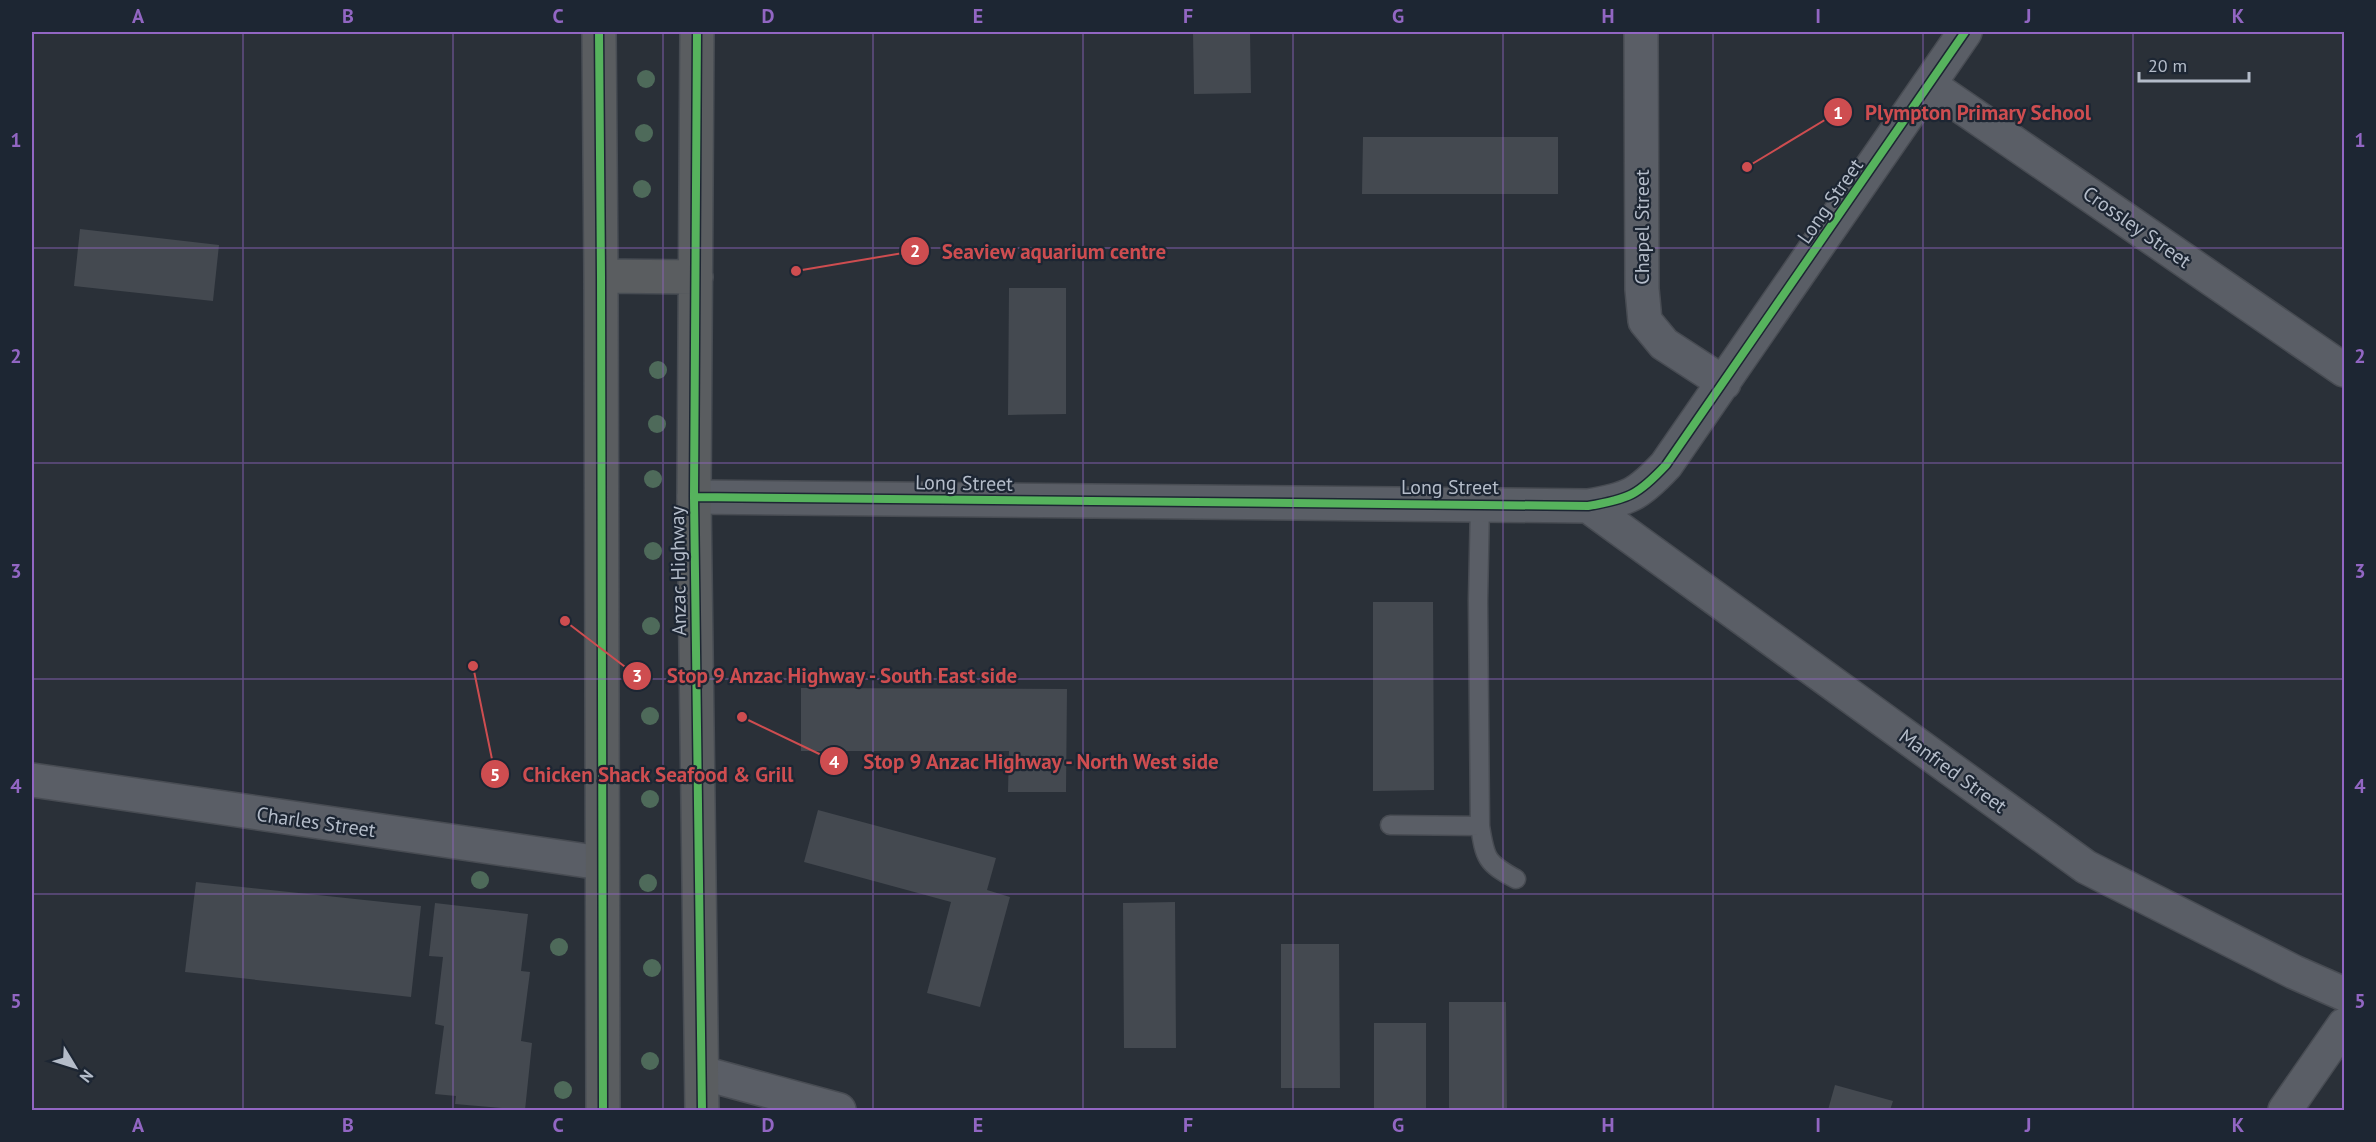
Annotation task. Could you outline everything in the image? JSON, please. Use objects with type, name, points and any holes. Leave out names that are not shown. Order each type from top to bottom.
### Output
[{"type":"highway","points":[[599,32],[603,1110]]},
{"type":"highway","name":"Anzac Highway","points":[[697,32],[694,497],[702,1110]]},
{"type":"highway","points":[[601,276],[696,277]]},
{"type":"street","name":"Chapel Street","points":[[1641,32],[1642,289],[1645,321],[1664,344],[1724,383]]},
{"type":"street","name":"Long Street","points":[[694,497],[1588,506],[1618,501],[1644,488],[1666,465],[1965,32]]},
{"type":"street","name":"Crossley Street","points":[[1930,85],[2344,370]]},
{"type":"street","name":"Manfred Street","points":[[1588,506],[2086,867],[2294,972],[2344,994]]},
{"type":"street","name":"Charles Street","points":[[32,780],[601,863]]},
{"type":"street","points":[[2285,1110],[2344,1025]]},
{"type":"street","points":[[702,1073],[839,1110]]},
{"type":"lane","points":[[1480,504],[1478,601],[1480,826],[1484,854],[1501,871],[1516,879]]},
{"type":"lane","points":[[1390,825],[1480,826]]},
{"type":"building","points":[[1193,32],[1250,32],[1251,93],[1194,94]]},
{"type":"building","points":[[1363,137],[1558,137],[1558,194],[1362,194]]},
{"type":"building","points":[[80,229],[219,245],[213,301],[74,286]]},
{"type":"building","points":[[1009,288],[1066,288],[1066,414],[1008,415]]},
{"type":"building","points":[[1373,602],[1433,602],[1434,790],[1373,791]]},
{"type":"building","points":[[801,688],[1067,689],[1066,792],[1008,792],[1009,751],[801,751]]},
{"type":"building","points":[[818,810],[996,858],[987,890],[1010,897],[980,1007],[927,993],[951,902],[804,862]]},
{"type":"building","points":[[196,882],[421,906],[411,997],[185,972]]},
{"type":"building","points":[[1175,902],[1176,1048],[1124,1048],[1123,903]]},
{"type":"building","points":[[435,903],[528,914],[521,971],[530,972],[521,1041],[532,1043],[525,1110],[455,1104],[456,1096],[435,1094],[444,1026],[435,1024],[443,957],[429,956]]},
{"type":"building","points":[[1281,944],[1339,944],[1340,1088],[1281,1088]]},
{"type":"building","points":[[1449,1002],[1506,1002],[1507,1110],[1449,1110]]},
{"type":"building","points":[[1374,1023],[1426,1023],[1426,1110],[1374,1110]]},
{"type":"building","points":[[1835,1085],[1893,1101],[1890,1110],[1828,1110]]},
{"type":"cycle path","points":[[599,32],[603,1110]]},
{"type":"cycle path","points":[[697,32],[694,497],[702,1110]]},
{"type":"cycle path","points":[[694,497],[1588,506],[1623,498],[1648,483],[1666,465],[1965,32]]},
{"type":"place","name":"Plympton Primary School","points":[[1747,167]]},
{"type":"place","name":"Seaview aquarium centre","points":[[796,271]]},
{"type":"place","name":"Stop 9 Anzac Highway - South East side","points":[[565,621]]},
{"type":"place","name":"Chicken Shack Seafood & Grill","points":[[473,666]]},
{"type":"place","name":"Stop 9 Anzac Highway - North West side","points":[[742,717]]}]
